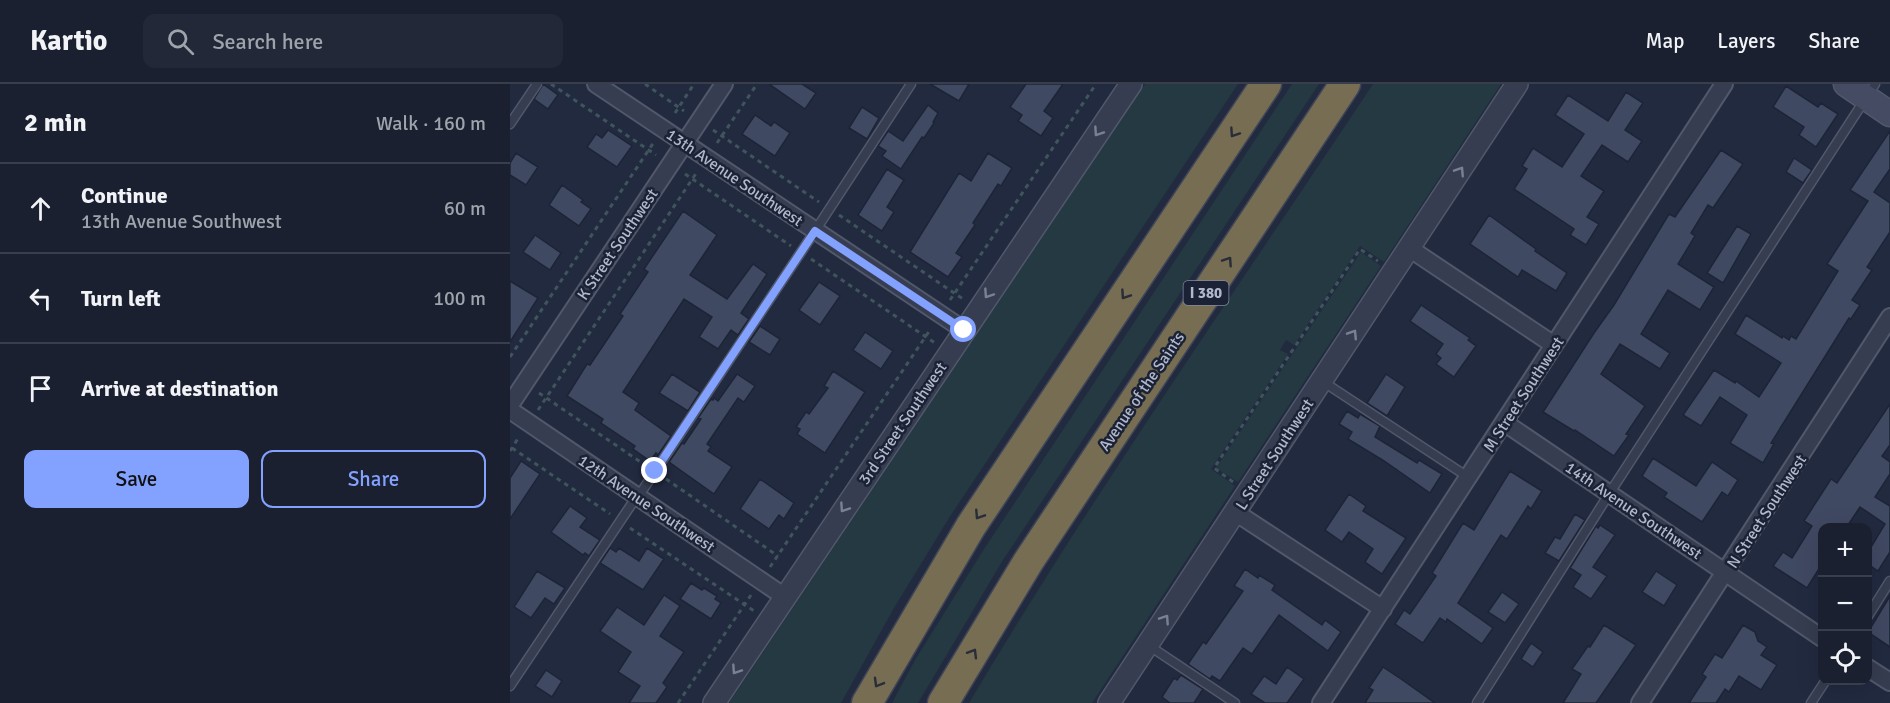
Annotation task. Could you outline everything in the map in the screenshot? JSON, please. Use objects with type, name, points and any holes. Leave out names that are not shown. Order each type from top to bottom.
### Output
[{"type":"highway","points":[[867,703],[972,526],[1266,84]]},
{"type":"highway","name":"Avenue of the Saints","points":[[943,703],[1028,562],[1345,84]]},
{"type":"main road","points":[[1846,84],[1871,91],[1890,114]]},
{"type":"street","name":"13th Avenue Southwest","points":[[596,84],[964,330]]},
{"type":"street","name":"K Street Southwest","points":[[510,405],[724,84]]},
{"type":"street","name":"3rd Street Southwest","points":[[714,703],[1131,84]]},
{"type":"street","name":"L Street Southwest","points":[[1109,703],[1517,84]]},
{"type":"street","name":"M Street Southwest","points":[[1321,703],[1724,84]]},
{"type":"street","points":[[1409,248],[1554,345]]},
{"type":"street","name":"N Street Southwest","points":[[1640,703],[1890,317]]},
{"type":"street","name":"12th Avenue Southwest","points":[[510,410],[785,597]]},
{"type":"street","name":"14th Avenue Southwest","points":[[1505,423],[1818,635]]},
{"type":"street","points":[[1235,513],[1383,609]]},
{"type":"street","points":[[1872,671],[1890,682]]},
{"type":"lane","points":[[510,124],[537,84]]},
{"type":"lane","points":[[510,686],[830,209],[911,84]]},
{"type":"lane","points":[[1477,703],[1609,494],[1871,91]]},
{"type":"lane","points":[[1322,381],[1468,477]]},
{"type":"lane","points":[[1872,610],[1890,581]]},
{"type":"lane","points":[[1148,645],[1235,703]]},
{"type":"lane","points":[[1811,703],[1823,685]]},
{"type":"path","points":[[551,84],[656,155]]},
{"type":"path","points":[[645,84],[686,112]]},
{"type":"path","points":[[675,113],[694,84]]},
{"type":"path","points":[[717,143],[757,84]]},
{"type":"path","points":[[950,300],[1096,84]]},
{"type":"path","points":[[713,130],[977,310]]},
{"type":"path","points":[[510,357],[654,142]]},
{"type":"path","points":[[536,412],[697,172]]},
{"type":"path","points":[[685,174],[949,352]]},
{"type":"path","points":[[1236,484],[1214,468],[1227,448],[1360,249],[1382,264]]},
{"type":"path","points":[[769,569],[930,330]]},
{"type":"path","points":[[519,437],[511,449],[759,614]]},
{"type":"path","points":[[678,703],[754,591]]},
{"type":"shaded area","points":[[1145,84],[1238,84],[949,518],[894,608],[841,703],[729,703]]},
{"type":"shaded area","points":[[1292,84],[1319,84],[1003,560],[918,703],[892,703],[915,660],[984,549]]},
{"type":"shaded area","points":[[1373,84],[1501,84],[1384,262],[1360,246],[1294,345],[1286,340],[1280,350],[1288,354],[1211,469],[1235,486],[1092,703],[969,703],[1116,468]]},
{"type":"shaded area","points":[[1361,252],[1381,266],[1238,482],[1216,468]]},
{"type":"building","points":[[543,84],[558,95],[548,109],[534,99]]},
{"type":"building","points":[[769,84],[802,84],[816,93],[805,109]]},
{"type":"building","points":[[930,84],[969,84],[959,101]]},
{"type":"building","points":[[1026,84],[1063,84],[1044,111],[1053,118],[1041,136],[1018,121],[1022,115],[1010,107]]},
{"type":"building","points":[[1786,86],[1818,107],[1821,103],[1838,114],[1816,147],[1799,135],[1804,127],[1773,107]]},
{"type":"building","points":[[1626,92],[1643,103],[1625,130],[1642,141],[1628,162],[1602,145],[1581,176],[1604,191],[1587,217],[1599,224],[1586,245],[1570,235],[1574,229],[1514,189],[1527,169],[1522,166],[1533,148],[1562,167],[1584,134],[1555,115],[1568,95],[1608,121]]},
{"type":"building","points":[[928,105],[938,113],[934,123],[901,169],[882,156],[886,151],[878,146],[888,131],[903,141]]},
{"type":"building","points":[[862,107],[879,118],[867,139],[849,128]]},
{"type":"building","points":[[755,115],[771,126],[774,122],[790,133],[775,156],[742,134]]},
{"type":"building","points":[[608,130],[632,146],[617,167],[587,147],[596,134],[602,138]]},
{"type":"building","points":[[1890,131],[1890,169],[1874,192],[1890,203],[1890,232],[1867,267],[1872,270],[1852,300],[1860,305],[1851,319],[1849,318],[1771,443],[1774,444],[1763,463],[1730,443],[1747,415],[1720,397],[1701,426],[1683,415],[1714,370],[1735,383],[1736,381],[1759,397],[1781,363],[1735,334],[1746,315],[1782,338],[1783,336],[1789,340],[1791,336],[1796,339],[1838,271],[1827,264],[1868,201],[1850,190]]},
{"type":"building","points":[[1721,150],[1743,164],[1713,208],[1708,205],[1691,233],[1695,236],[1678,264],[1714,287],[1700,310],[1668,290],[1641,334],[1670,353],[1660,369],[1620,344],[1601,374],[1645,406],[1614,456],[1543,412],[1614,305],[1669,214],[1675,217]]},
{"type":"building","points":[[516,153],[538,167],[526,185],[510,175],[510,163]]},
{"type":"building","points":[[988,153],[1012,168],[1001,186],[998,184],[973,223],[975,225],[956,253],[962,257],[948,277],[910,252],[959,173],[971,181]]},
{"type":"building","points":[[1794,158],[1812,170],[1803,183],[1786,172]]},
{"type":"building","points":[[887,169],[904,180],[887,207],[894,212],[882,231],[858,215]]},
{"type":"building","points":[[562,185],[583,200],[581,202],[591,209],[579,226],[549,205]]},
{"type":"building","points":[[683,211],[717,235],[690,275],[727,299],[753,264],[767,274],[741,313],[749,319],[738,335],[731,330],[718,349],[699,337],[712,317],[684,299],[623,392],[639,403],[635,410],[671,436],[658,455],[656,453],[650,461],[633,449],[635,446],[601,423],[603,419],[567,396],[587,364],[590,365],[623,316],[620,314],[648,272],[644,269]]},
{"type":"building","points":[[1489,215],[1567,273],[1556,291],[1522,270],[1518,277],[1470,244]]},
{"type":"building","points":[[1737,226],[1751,234],[1723,283],[1707,273]]},
{"type":"building","points":[[535,235],[561,253],[550,270],[523,252]]},
{"type":"building","points":[[510,281],[538,298],[510,342]]},
{"type":"building","points":[[819,282],[840,296],[820,325],[799,310]]},
{"type":"building","points":[[1421,305],[1470,338],[1468,340],[1476,346],[1454,377],[1436,364],[1441,358],[1436,354],[1443,344],[1410,321]]},
{"type":"building","points":[[760,326],[780,339],[770,355],[749,342]]},
{"type":"building","points":[[865,332],[893,351],[881,369],[853,350]]},
{"type":"building","points":[[833,371],[865,392],[825,453],[797,434],[800,429],[796,427],[806,412],[809,414],[828,388],[824,386]]},
{"type":"building","points":[[672,374],[700,392],[688,411],[659,393]]},
{"type":"building","points":[[737,374],[755,386],[744,402],[738,398],[707,444],[711,447],[708,451],[732,467],[714,494],[669,462],[701,419],[698,418],[711,399],[718,401]]},
{"type":"building","points":[[1386,374],[1405,387],[1387,416],[1367,403]]},
{"type":"building","points":[[1890,404],[1890,445],[1882,456],[1890,462],[1890,474],[1875,497],[1890,506],[1890,552],[1878,571],[1872,567],[1872,545],[1885,524],[1860,507],[1849,523],[1818,523],[1818,570],[1807,588],[1773,566],[1783,552],[1792,558],[1812,526],[1804,521],[1831,479],[1837,483]]},
{"type":"building","points":[[1347,411],[1358,418],[1360,414],[1380,426],[1375,437],[1417,463],[1419,460],[1442,474],[1430,493],[1348,439],[1352,432],[1339,424]]},
{"type":"building","points":[[1653,458],[1696,486],[1712,462],[1738,480],[1728,496],[1722,492],[1702,522],[1664,497],[1667,493],[1642,476]]},
{"type":"building","points":[[521,461],[540,474],[510,519],[510,478]]},
{"type":"building","points":[[1510,471],[1542,491],[1531,509],[1528,506],[1507,539],[1501,535],[1458,603],[1493,628],[1482,644],[1447,619],[1446,622],[1440,618],[1423,643],[1395,624],[1404,610],[1410,614],[1436,576],[1432,573],[1463,523],[1474,530]]},
{"type":"building","points":[[760,479],[794,503],[784,519],[779,515],[769,529],[740,509]]},
{"type":"building","points":[[1349,494],[1366,506],[1363,511],[1406,538],[1382,574],[1365,562],[1373,549],[1349,532],[1342,542],[1325,530]]},
{"type":"building","points":[[570,506],[587,518],[580,527],[600,540],[589,556],[585,553],[583,555],[551,532]]},
{"type":"building","points":[[1575,514],[1585,520],[1559,561],[1545,553],[1555,537],[1560,539]]},
{"type":"building","points":[[1600,525],[1615,535],[1593,567],[1607,576],[1591,599],[1573,587],[1581,575],[1570,568],[1596,526],[1598,528]]},
{"type":"building","points":[[610,548],[616,552],[619,548],[639,561],[647,548],[664,559],[643,590],[600,563]]},
{"type":"building","points":[[1245,569],[1258,578],[1259,575],[1275,585],[1272,590],[1322,625],[1325,620],[1341,632],[1328,651],[1279,615],[1252,654],[1243,648],[1220,681],[1212,676],[1210,679],[1188,664],[1203,642],[1206,644],[1243,591],[1234,586]]},
{"type":"building","points":[[537,571],[565,588],[554,604],[545,598],[531,618],[514,607]]},
{"type":"building","points":[[1656,571],[1677,585],[1664,606],[1642,592]]},
{"type":"building","points":[[691,583],[717,596],[715,599],[721,603],[711,619],[680,599]]},
{"type":"building","points":[[1502,592],[1519,604],[1505,623],[1488,612]]},
{"type":"building","points":[[664,595],[680,606],[660,636],[684,652],[663,683],[667,687],[656,703],[629,703],[640,686],[618,672],[631,652],[600,631],[617,607],[644,625]]},
{"type":"building","points":[[1890,596],[1890,647],[1872,635],[1872,625]]},
{"type":"building","points":[[1604,625],[1636,645],[1596,703],[1563,703],[1581,674],[1572,669]]},
{"type":"building","points":[[1743,625],[1755,632],[1758,641],[1767,647],[1761,655],[1777,665],[1761,690],[1739,676],[1729,692],[1725,689],[1716,703],[1689,703],[1706,677],[1702,674],[1715,654],[1722,658]]},
{"type":"building","points":[[1531,643],[1543,652],[1533,667],[1521,659]]},
{"type":"building","points":[[1287,667],[1304,679],[1287,703],[1265,703],[1251,694],[1264,676],[1276,684]]},
{"type":"building","points":[[1383,667],[1435,703],[1365,703],[1373,690],[1369,688]]},
{"type":"building","points":[[546,670],[562,681],[552,697],[535,686]]},
{"type":"building","points":[[1181,675],[1203,689],[1194,703],[1170,703],[1162,697],[1174,678],[1177,680]]},
{"type":"route","points":[[655,471],[815,231],[964,330]]}]
